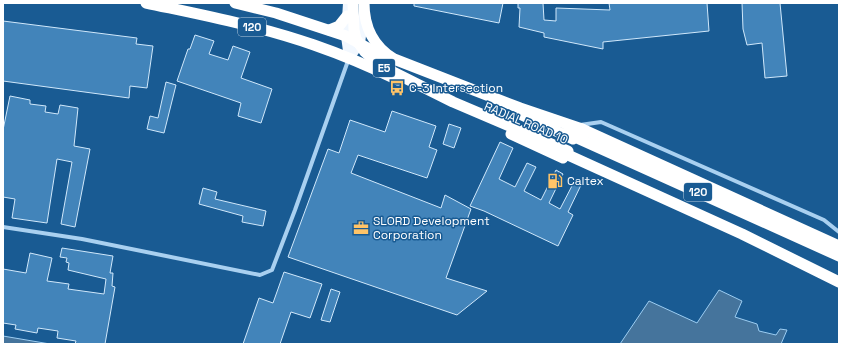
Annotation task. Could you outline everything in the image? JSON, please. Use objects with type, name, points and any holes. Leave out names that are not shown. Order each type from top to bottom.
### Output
[{"type":"highway","name":"RADIAL ROAD 10","points":[[146,3],[270,32],[349,58],[488,122],[549,147],[767,247],[839,282]]},
{"type":"highway","name":"RADIAL ROAD 10","points":[[235,3],[276,13],[346,36],[384,57],[558,129],[839,256]]},
{"type":"highway","name":"E5","points":[[353,3],[354,30],[356,39],[373,60],[385,69],[453,102]]},
{"type":"highway","name":"E5","points":[[365,3],[364,12],[368,28],[373,40],[382,50],[394,59],[460,86]]},
{"type":"highway","points":[[329,30],[339,26],[347,16]]},
{"type":"highway","points":[[363,24],[371,42],[384,57]]},
{"type":"highway","points":[[460,86],[573,139]]},
{"type":"highway","points":[[460,86],[582,129],[839,246]]},
{"type":"highway","points":[[453,102],[568,151]]},
{"type":"highway","points":[[453,102],[511,134],[740,239],[767,247]]},
{"type":"highway","points":[[549,147],[558,129]]},
{"type":"main road","points":[[348,3],[346,36],[349,58]]},
{"type":"main road","points":[[349,58],[360,43],[365,3]]},
{"type":"street","points":[[3,227],[82,239],[260,275],[272,270],[296,210],[349,58]]},
{"type":"street","points":[[558,129],[601,122],[824,220],[839,232]]},
{"type":"water","points":[[719,290],[742,301],[735,317],[757,324],[759,331],[776,335],[780,329],[787,330],[781,344],[620,344],[649,301],[697,323]]},
{"type":"water","points":[[3,336],[50,344],[3,344]]},
{"type":"building","points":[[414,3],[503,3],[499,23],[414,6]]},
{"type":"building","points":[[518,3],[543,3],[544,20],[556,21],[556,8],[610,10],[609,3],[707,3],[709,31],[603,42],[603,49],[544,37],[544,33],[519,27],[520,8],[518,8]]},
{"type":"building","points":[[742,3],[780,3],[787,76],[765,78],[762,43],[747,45],[743,29]]},
{"type":"building","points":[[3,21],[137,38],[136,44],[153,46],[147,88],[130,86],[129,98],[3,81]]},
{"type":"building","points":[[195,35],[214,41],[209,54],[228,60],[233,46],[250,52],[241,78],[272,89],[261,123],[238,116],[241,103],[177,81],[188,49],[190,49]]},
{"type":"building","points":[[166,82],[176,85],[164,133],[147,129],[150,116],[158,118]]},
{"type":"building","points":[[10,96],[30,100],[30,104],[46,106],[45,112],[58,114],[60,105],[78,108],[74,146],[90,149],[75,227],[61,224],[72,162],[57,159],[47,223],[12,218],[15,199],[3,197],[3,130]]},
{"type":"building","points":[[392,111],[436,126],[429,147],[437,150],[427,178],[358,155],[351,173],[441,208],[445,195],[471,209],[446,278],[487,291],[457,315],[288,257],[328,149],[339,153],[350,120],[385,132]]},
{"type":"building","points":[[449,124],[461,128],[454,148],[443,144]]},
{"type":"building","points":[[500,142],[513,148],[499,179],[515,187],[527,163],[536,167],[524,191],[541,200],[556,170],[563,174],[549,203],[560,209],[574,182],[581,185],[568,212],[573,215],[558,246],[484,211],[470,206]]},
{"type":"building","points":[[203,188],[217,192],[215,199],[266,211],[263,226],[242,222],[243,216],[199,204]]},
{"type":"building","points":[[62,248],[113,256],[110,273],[113,273],[112,286],[115,287],[105,344],[75,344],[76,341],[57,338],[58,331],[38,328],[37,333],[15,329],[16,325],[3,323],[3,269],[26,273],[30,253],[52,258],[47,281],[69,284],[68,289],[104,294],[106,279],[68,270],[69,263],[66,262],[67,258],[60,257]]},
{"type":"building","points":[[284,272],[322,284],[310,318],[291,312],[280,344],[243,344],[259,298],[273,303]]},
{"type":"building","points":[[331,289],[340,292],[330,322],[321,320]]},
{"type":"place","name":"C-3 Intersection","points":[[397,88]]},
{"type":"place","name":"Caltex","points":[[555,181]]},
{"type":"place","name":"SLORD Development Corporation","points":[[361,228]]}]
